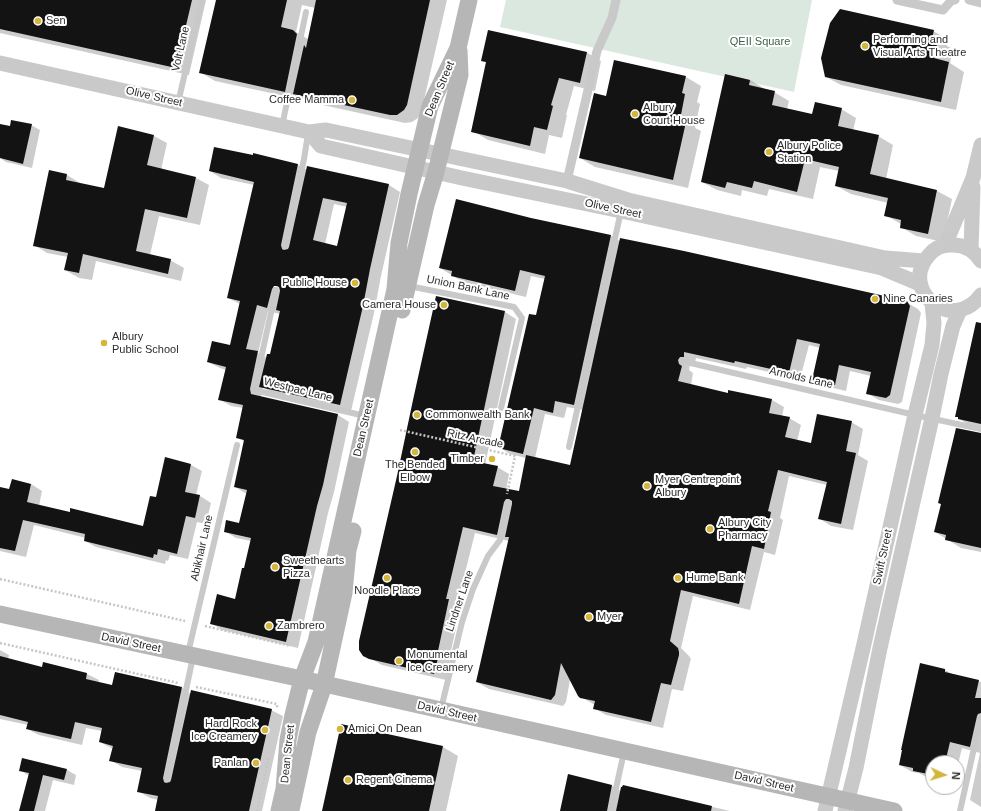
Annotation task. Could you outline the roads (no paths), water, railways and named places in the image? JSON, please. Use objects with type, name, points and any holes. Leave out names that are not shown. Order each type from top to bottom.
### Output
[{"type":"main road","name":"Dean Street","points":[[279,811],[284,789],[288,740],[293,715],[302,680],[316,642],[367,416],[395,289],[399,243],[409,194],[430,106],[458,48],[469,0]]},
{"type":"main road","name":"Dean Street","points":[[291,811],[308,732],[324,685],[344,593],[348,550],[426,205],[441,154],[460,75],[458,48]]},
{"type":"main road","name":"David Street","points":[[0,614],[624,751],[827,804],[894,811]]},
{"type":"street","points":[[567,182],[597,51],[612,18],[616,0]]},
{"type":"street","points":[[897,0],[943,10],[951,1],[955,0]]},
{"type":"street","points":[[969,0],[981,2]]},
{"type":"street","name":"Olive Street","points":[[0,63],[309,132],[326,130],[567,182],[694,221],[882,268],[920,284]]},
{"type":"street","name":"Olive Street","points":[[309,132],[321,146],[436,172],[622,211],[694,221],[885,258],[924,261]]},
{"type":"street","points":[[945,245],[973,178],[981,145]]},
{"type":"street","points":[[973,178],[976,255]]},
{"type":"street","points":[[976,255],[967,247],[955,244],[945,245],[933,250],[924,261],[920,272],[920,284],[926,297],[934,306],[945,310],[960,310],[971,306],[981,296]]},
{"type":"street","name":"Swift Street","points":[[827,804],[914,415],[932,345],[934,323],[932,303]]},
{"type":"street","name":"Swift Street","points":[[846,806],[856,768],[880,648],[941,374],[953,326],[960,310]]},
{"type":"street","points":[[864,644],[880,648]]},
{"type":"lane","name":"Volt Lane","points":[[178,102],[202,0]]},
{"type":"lane","points":[[282,126],[306,12]]},
{"type":"lane","points":[[285,246],[309,132]]},
{"type":"lane","points":[[569,447],[622,211]]},
{"type":"lane","name":"Union Bank Lane","points":[[408,285],[514,307],[522,318],[501,408]]},
{"type":"lane","name":"Westpac Lane","points":[[276,290],[254,390],[367,416]]},
{"type":"lane","name":"Arnolds Lane","points":[[682,361],[914,415],[981,429]]},
{"type":"lane","name":"Abikhair Lane","points":[[167,779],[187,685],[195,623],[236,445]]},
{"type":"lane","name":"Lindner Lane","points":[[440,710],[462,622],[473,588],[488,556],[500,540],[508,503]]},
{"type":"lane","points":[[960,811],[981,717]]},
{"type":"lane","points":[[611,811],[624,751]]},
{"type":"place","name":"Sen","points":[[38,21]]},
{"type":"place","name":"Performing and Visual Arts Theatre","points":[[865,46]]},
{"type":"place","name":"Coffee Mamma","points":[[352,100]]},
{"type":"place","name":"Albury Court House","points":[[635,114]]},
{"type":"place","name":"Albury Police Station","points":[[769,152]]},
{"type":"place","name":"Public House","points":[[355,283]]},
{"type":"place","name":"Nine Canaries","points":[[875,299]]},
{"type":"place","name":"Camera House","points":[[444,305]]},
{"type":"place","name":"Albury Public School","points":[[104,343]]},
{"type":"place","name":"Commonwealth Bank","points":[[417,415]]},
{"type":"place","name":"The Bended Elbow","points":[[415,452]]},
{"type":"place","name":"Timber","points":[[492,459]]},
{"type":"place","name":"Myer Centrepoint Albury","points":[[647,486]]},
{"type":"place","name":"Albury City Pharmacy","points":[[710,529]]},
{"type":"place","name":"Sweethearts Pizza","points":[[275,567]]},
{"type":"place","name":"Noodle Place","points":[[387,578]]},
{"type":"place","name":"Hume Bank","points":[[678,578]]},
{"type":"place","name":"Myer","points":[[589,617]]},
{"type":"place","name":"Zambrero","points":[[269,626]]},
{"type":"place","name":"Monumental Ice Creamery","points":[[399,661]]},
{"type":"place","name":"Amici On Dean","points":[[340,729]]},
{"type":"place","name":"Hard Rock Ice Creamery","points":[[265,730]]},
{"type":"place","name":"Panlan","points":[[256,763]]},
{"type":"place","name":"Regent Cinema","points":[[348,780]]},
{"type":"park label","name":"QEII Square","points":[[760,42]]}]
